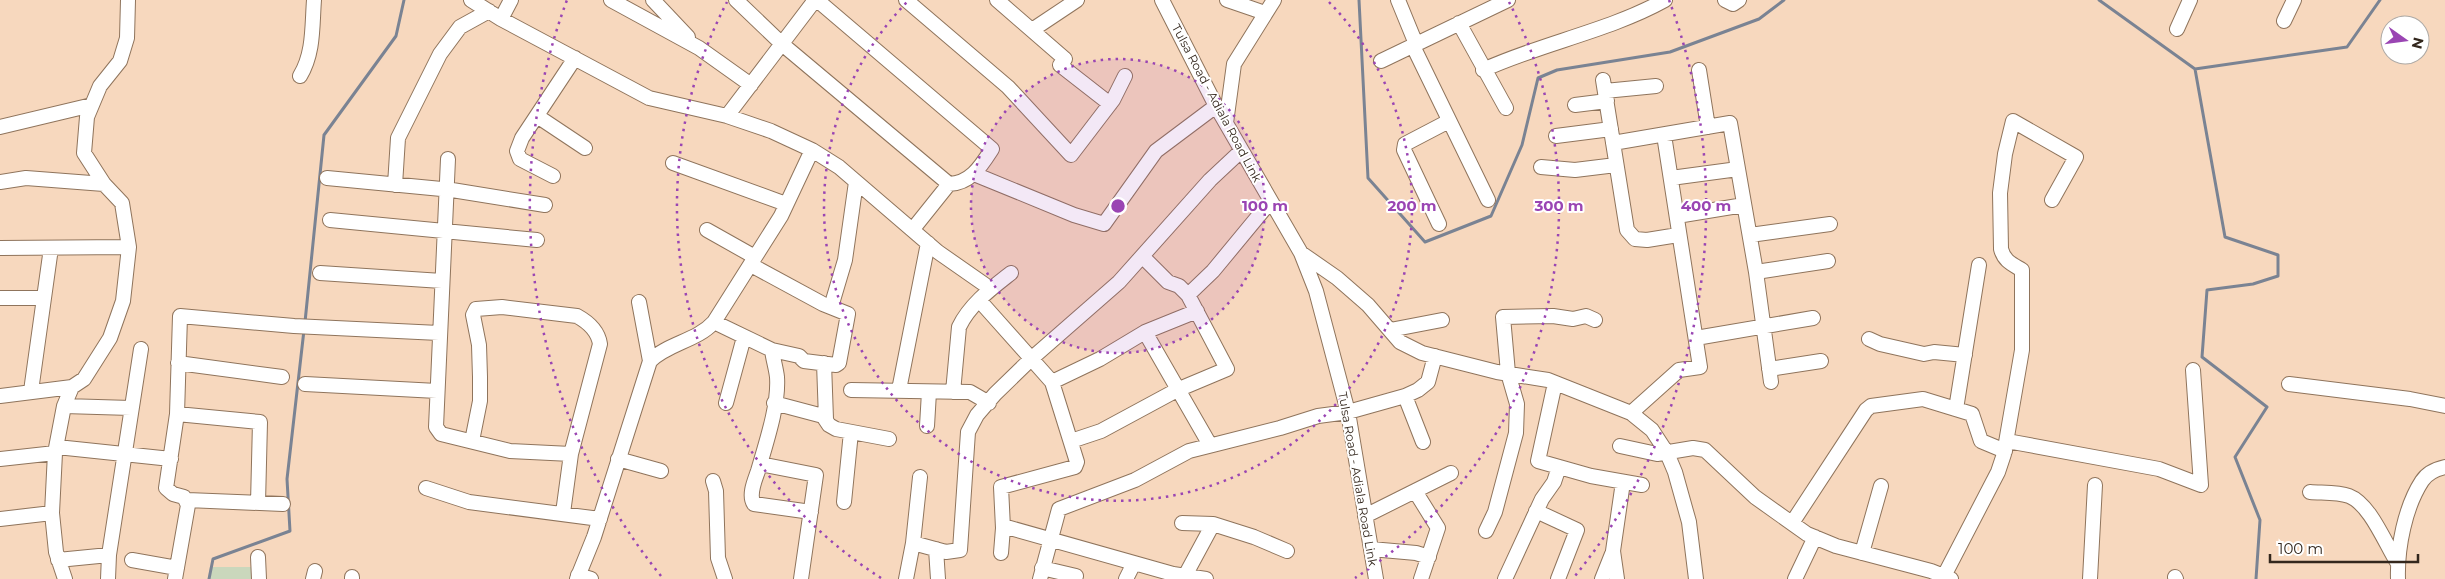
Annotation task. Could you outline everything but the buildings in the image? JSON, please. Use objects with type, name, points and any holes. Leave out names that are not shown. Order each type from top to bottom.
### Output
[{"type":"street","points":[[0,396],[72,387],[84,379],[110,338],[123,301],[129,247],[122,203],[104,184],[84,153],[87,118],[100,86],[120,61],[127,38],[128,0]]},
{"type":"street","points":[[300,76],[308,64],[311,52],[314,0]]},
{"type":"street","points":[[471,0],[502,19],[649,98],[727,116],[771,131],[812,150],[856,182],[928,243],[991,289]]},
{"type":"street","points":[[502,19],[511,0]]},
{"type":"street","points":[[611,0],[698,48],[751,86]]},
{"type":"street","points":[[653,0],[698,48]]},
{"type":"street","points":[[727,116],[751,86],[782,44],[816,0],[992,149],[974,174],[958,184],[949,184],[782,44],[736,0]]},
{"type":"street","points":[[906,0],[1008,87],[1071,155],[1110,104],[1125,76]]},
{"type":"street","points":[[997,0],[1065,59],[1060,65],[1110,104]]},
{"type":"street","points":[[1032,30],[1077,0]]},
{"type":"street","name":"Tulsa Road - Adiala Road Link","points":[[1162,0],[1216,106],[1301,253],[1316,291],[1348,412],[1376,579]]},
{"type":"street","points":[[1227,0],[1265,14]]},
{"type":"street","points":[[1226,123],[1234,64],[1274,0]]},
{"type":"street","points":[[1398,0],[1414,45],[1488,200]]},
{"type":"street","points":[[1381,61],[1508,0]]},
{"type":"street","points":[[1483,70],[1518,55],[1641,13],[1665,0]]},
{"type":"street","points":[[1725,0],[1733,4],[1739,0]]},
{"type":"street","points":[[2177,29],[2190,0]]},
{"type":"street","points":[[2284,21],[2294,0]]},
{"type":"street","points":[[395,184],[398,138],[440,54],[460,27],[489,11]]},
{"type":"street","points":[[1459,24],[1483,70],[1506,108]]},
{"type":"street","points":[[553,176],[518,157],[519,146],[575,58]]},
{"type":"street","points":[[1699,70],[1708,127]]},
{"type":"street","points":[[1575,106],[1605,91],[1656,86]]},
{"type":"street","points":[[1605,91],[1627,230],[1635,239],[1647,240],[1678,235]]},
{"type":"street","points":[[0,127],[92,105]]},
{"type":"street","points":[[974,174],[1074,215],[1104,224],[1156,151],[1216,106]]},
{"type":"street","points":[[537,116],[585,148]]},
{"type":"street","points":[[1439,224],[1404,150],[1404,144],[1449,121]]},
{"type":"street","points":[[1620,446],[1657,454],[1693,448],[1705,450],[1755,497],[1815,537],[1947,578],[1998,472],[2006,446],[2022,350],[2022,270],[2003,257],[2001,249],[2000,193],[2012,121],[2076,157],[2052,200]]},
{"type":"street","points":[[1613,143],[1730,123],[1756,272],[1770,376],[1821,361]]},
{"type":"street","points":[[1556,136],[1611,129]]},
{"type":"street","points":[[1631,413],[1679,370],[1700,367],[1664,135]]},
{"type":"street","points":[[582,578],[650,361],[658,353],[708,329],[714,322],[753,261],[786,204],[812,150]]},
{"type":"street","points":[[913,543],[946,552],[960,550],[968,432],[977,415],[995,394],[1031,359],[1119,282],[1210,180],[1242,151]]},
{"type":"street","points":[[448,159],[436,427],[438,431],[510,451],[571,454]]},
{"type":"street","points":[[673,163],[786,204]]},
{"type":"street","points":[[1541,167],[1575,170],[1616,165]]},
{"type":"street","points":[[1671,178],[1738,169]]},
{"type":"street","points":[[0,182],[26,178],[104,184]]},
{"type":"street","points":[[327,178],[446,189],[545,205]]},
{"type":"street","points":[[832,307],[845,260],[856,182]]},
{"type":"street","points":[[912,229],[949,184]]},
{"type":"street","points":[[1188,295],[1213,272],[1270,202]]},
{"type":"street","points":[[1677,216],[1744,205]]},
{"type":"street","points":[[330,220],[444,229],[537,240]]},
{"type":"street","points":[[1750,235],[1830,224]]},
{"type":"street","points":[[707,230],[753,261],[832,307],[848,314],[839,363],[804,361],[799,356],[772,350],[714,322]]},
{"type":"street","points":[[899,390],[928,243]]},
{"type":"street","points":[[0,248],[129,247]]},
{"type":"street","points":[[31,392],[51,248]]},
{"type":"street","points":[[1301,253],[1368,304],[1400,342],[1435,356],[1555,382],[1631,413],[1652,430],[1667,453],[1675,472],[1689,522],[1696,579]]},
{"type":"street","points":[[1071,442],[1101,431],[1177,390],[1227,369],[1188,295],[1179,286],[1168,282],[1143,256]]},
{"type":"street","points":[[1756,272],[1828,261]]},
{"type":"street","points":[[1956,409],[1979,265]]},
{"type":"street","points":[[320,273],[442,281]]},
{"type":"street","points":[[953,392],[959,327],[966,314],[979,300],[1011,273]]},
{"type":"street","points":[[0,298],[44,298]]},
{"type":"street","points":[[979,300],[1052,382],[1077,462],[1075,467],[1001,488],[1003,526],[1001,553]]},
{"type":"street","points":[[639,302],[650,361]]},
{"type":"street","points":[[472,442],[480,401],[479,345],[473,315],[476,310],[502,306],[577,316],[596,334],[600,344],[571,454],[563,513]]},
{"type":"street","points":[[1052,382],[1100,359],[1145,332],[1197,311]]},
{"type":"street","points":[[283,504],[187,500],[172,494],[166,488],[176,414],[180,316],[308,327],[440,333]]},
{"type":"street","points":[[1486,531],[1495,512],[1516,433],[1517,404],[1508,373],[1503,316],[1573,318],[1586,316],[1596,320]]},
{"type":"street","points":[[1696,338],[1812,318]]},
{"type":"street","points":[[1390,330],[1442,320]]},
{"type":"street","points":[[1145,332],[1210,445]]},
{"type":"street","points":[[726,403],[744,337]]},
{"type":"street","points":[[1869,339],[1880,344],[1924,354],[1934,352],[1965,355]]},
{"type":"street","points":[[108,579],[109,555],[126,453],[140,349]]},
{"type":"street","points":[[772,350],[777,378],[774,403],[752,500],[754,504],[811,512]]},
{"type":"street","points":[[1076,576],[1041,573],[1049,539],[1059,509],[1134,480],[1189,451],[1280,428],[1318,416],[1348,412],[1405,396],[1418,390],[1428,382],[1435,356]]},
{"type":"street","points":[[178,363],[282,377]]},
{"type":"street","points":[[824,363],[826,419]]},
{"type":"street","points":[[1792,523],[1866,410],[1871,406],[1923,399],[1972,414],[1981,441],[2159,469],[2202,485],[2193,370]]},
{"type":"street","points":[[1555,382],[1538,458],[1540,463],[1642,485]]},
{"type":"street","points":[[305,384],[437,391]]},
{"type":"street","points":[[2289,384],[2410,399],[2445,406]]},
{"type":"street","points":[[65,579],[58,560],[52,513],[56,450],[64,406],[72,387]]},
{"type":"street","points":[[851,390],[970,392],[989,403]]},
{"type":"street","points":[[927,426],[928,392]]},
{"type":"street","points":[[1405,396],[1424,442]]},
{"type":"street","points":[[774,403],[823,416],[832,428],[890,439]]},
{"type":"street","points":[[64,406],[131,408]]},
{"type":"street","points":[[176,414],[260,422],[258,503]]},
{"type":"street","points":[[844,502],[851,432]]},
{"type":"street","points":[[0,459],[56,450],[126,453],[171,459]]},
{"type":"street","points":[[618,459],[661,471]]},
{"type":"street","points":[[760,464],[816,475],[801,579]]},
{"type":"street","points":[[1506,579],[1536,511],[1554,482],[1559,467]]},
{"type":"street","points":[[2398,579],[2397,562],[2412,502],[2422,480],[2435,470],[2445,467]]},
{"type":"street","points":[[1365,516],[1451,473]]},
{"type":"street","points":[[906,579],[913,543],[920,476]]},
{"type":"street","points":[[713,481],[716,492],[718,558],[725,579]]},
{"type":"street","points":[[1602,579],[1613,551],[1623,482]]},
{"type":"street","points":[[2090,579],[2095,485]]},
{"type":"street","points":[[1862,553],[1881,486]]},
{"type":"street","points":[[426,488],[469,502],[600,519]]},
{"type":"street","points":[[1415,491],[1438,528],[1421,579]]},
{"type":"street","points":[[2310,492],[2348,495],[2356,500],[2366,509],[2397,562]]},
{"type":"street","points":[[132,560],[176,574],[187,500]]},
{"type":"street","points":[[1536,511],[1577,530],[1558,579]]},
{"type":"street","points":[[0,519],[52,513]]},
{"type":"street","points":[[1182,523],[1213,524],[1254,537],[1287,551]]},
{"type":"street","points":[[1186,574],[1213,524]]},
{"type":"street","points":[[1003,526],[1134,563],[1155,574],[1186,574],[1206,579]]},
{"type":"street","points":[[1795,579],[1815,537]]},
{"type":"street","points":[[936,549],[938,579]]},
{"type":"street","points":[[1371,549],[1416,553],[1429,557]]},
{"type":"street","points":[[1613,551],[1617,579]]},
{"type":"street","points":[[58,560],[109,555]]},
{"type":"street","points":[[258,557],[259,579]]},
{"type":"street","points":[[1126,579],[1134,563]]},
{"type":"green space","points":[[210,567],[254,567],[255,579],[208,579]]},
{"type":"waterway","points":[[305,322],[324,135],[396,36],[404,0]]},
{"type":"waterway","points":[[1359,0],[1368,178],[1425,242],[1491,216],[1522,145],[1538,78],[1557,70],[1670,52],[1759,19],[1784,0]]},
{"type":"waterway","points":[[2099,0],[2195,69],[2347,47],[2380,0]]},
{"type":"waterway","points":[[2195,69],[2225,237],[2278,255],[2278,276],[2253,284],[2207,290],[2202,357],[2267,407],[2235,457],[2260,520],[2256,579]]},
{"type":"waterway","points":[[209,579],[213,559],[290,531],[287,479],[304,330]]}]
